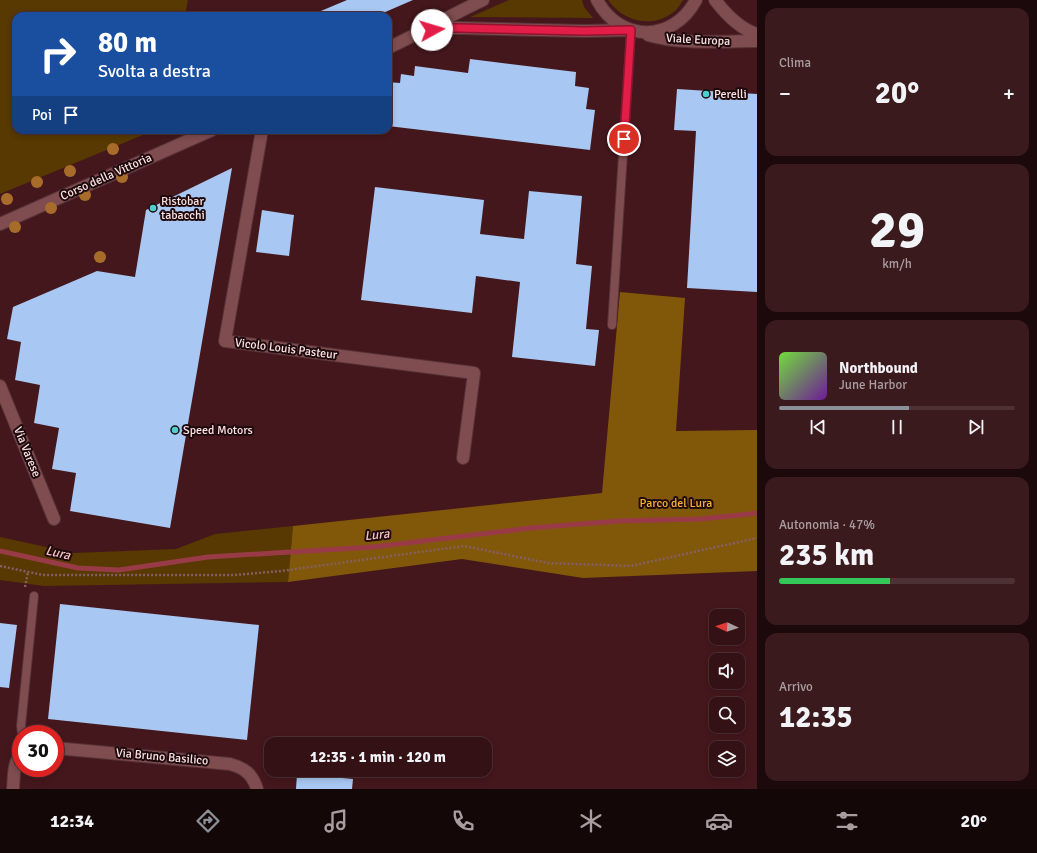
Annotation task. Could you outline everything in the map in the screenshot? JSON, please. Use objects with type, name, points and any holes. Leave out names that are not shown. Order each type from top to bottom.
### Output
[{"type":"street","points":[[392,46],[483,0]]},
{"type":"street","name":"Viale Europa","points":[[597,0],[601,9],[618,24],[656,37],[688,41],[757,42]]},
{"type":"street","name":"Viale Europa","points":[[422,32],[443,28],[658,31],[680,21],[687,14],[696,0]]},
{"type":"street","name":"Viale Europa","points":[[715,0],[736,22],[757,34]]},
{"type":"street","name":"Corso della Vittoria","points":[[0,224],[203,134]]},
{"type":"street","name":"Vicolo Louis Pasteur","points":[[261,134],[225,341],[474,374],[463,458]]},
{"type":"street","name":"Via Varese","points":[[0,386],[54,519]]},
{"type":"street","name":"Via Bruno Basilico","points":[[64,749],[230,764],[242,768],[248,772],[257,789]]},
{"type":"street","points":[[13,789],[14,777]]},
{"type":"lane","points":[[612,325],[635,31]]},
{"type":"lane","points":[[21,725],[34,596]]},
{"type":"path","points":[[0,566],[44,575],[234,575],[281,571],[464,546],[548,563],[630,566],[757,538]]},
{"type":"shaded area","points":[[0,0],[188,0],[186,12],[12,12],[12,134],[145,134],[0,194]]},
{"type":"shaded area","points":[[509,0],[582,0],[584,7],[593,18],[470,17]]},
{"type":"shaded area","points":[[608,0],[683,0],[676,10],[668,16],[659,20],[640,21],[622,14]]},
{"type":"shaded area","points":[[293,526],[288,582],[44,586],[0,580],[0,537],[74,553],[176,549],[215,534]]},
{"type":"green space","name":"Parco del Lura","points":[[620,292],[685,298],[676,431],[757,430],[757,571],[583,578],[462,559],[288,582],[293,526],[602,493]]},
{"type":"building","points":[[347,0],[413,0],[385,12],[318,12]]},
{"type":"building","points":[[470,59],[576,72],[575,86],[589,88],[586,109],[595,110],[590,150],[392,126],[392,82],[400,83],[401,74],[414,76],[415,66],[468,73]]},
{"type":"building","points":[[677,89],[757,94],[757,292],[687,288],[696,131],[674,130]]},
{"type":"building","points":[[232,168],[170,528],[70,511],[76,473],[52,469],[59,428],[34,423],[40,385],[15,380],[21,342],[7,339],[13,307],[97,271],[135,277],[146,210]]},
{"type":"building","points":[[375,187],[484,200],[480,234],[524,239],[529,191],[582,196],[576,264],[592,266],[586,329],[599,330],[595,366],[512,357],[520,282],[476,276],[472,313],[361,300]]},
{"type":"building","points":[[262,210],[294,215],[289,256],[256,252]]},
{"type":"building","points":[[60,604],[259,625],[247,740],[48,719]]},
{"type":"building","points":[[0,623],[17,625],[9,688],[0,687]]},
{"type":"building","points":[[297,777],[331,777],[353,779],[352,789],[296,789]]},
{"type":"waterway","name":"Lura","points":[[0,551],[78,568],[119,570],[208,557],[373,547],[530,528],[619,521],[700,519],[757,513]]},
{"type":"place","name":"Perelli","points":[[706,94]]},
{"type":"place","name":"Ristobar tabacchi","points":[[153,208]]},
{"type":"place","name":"Speed Motors","points":[[175,430]]},
{"type":"route","points":[[432,30],[443,28],[584,31],[631,30],[624,139]]}]
